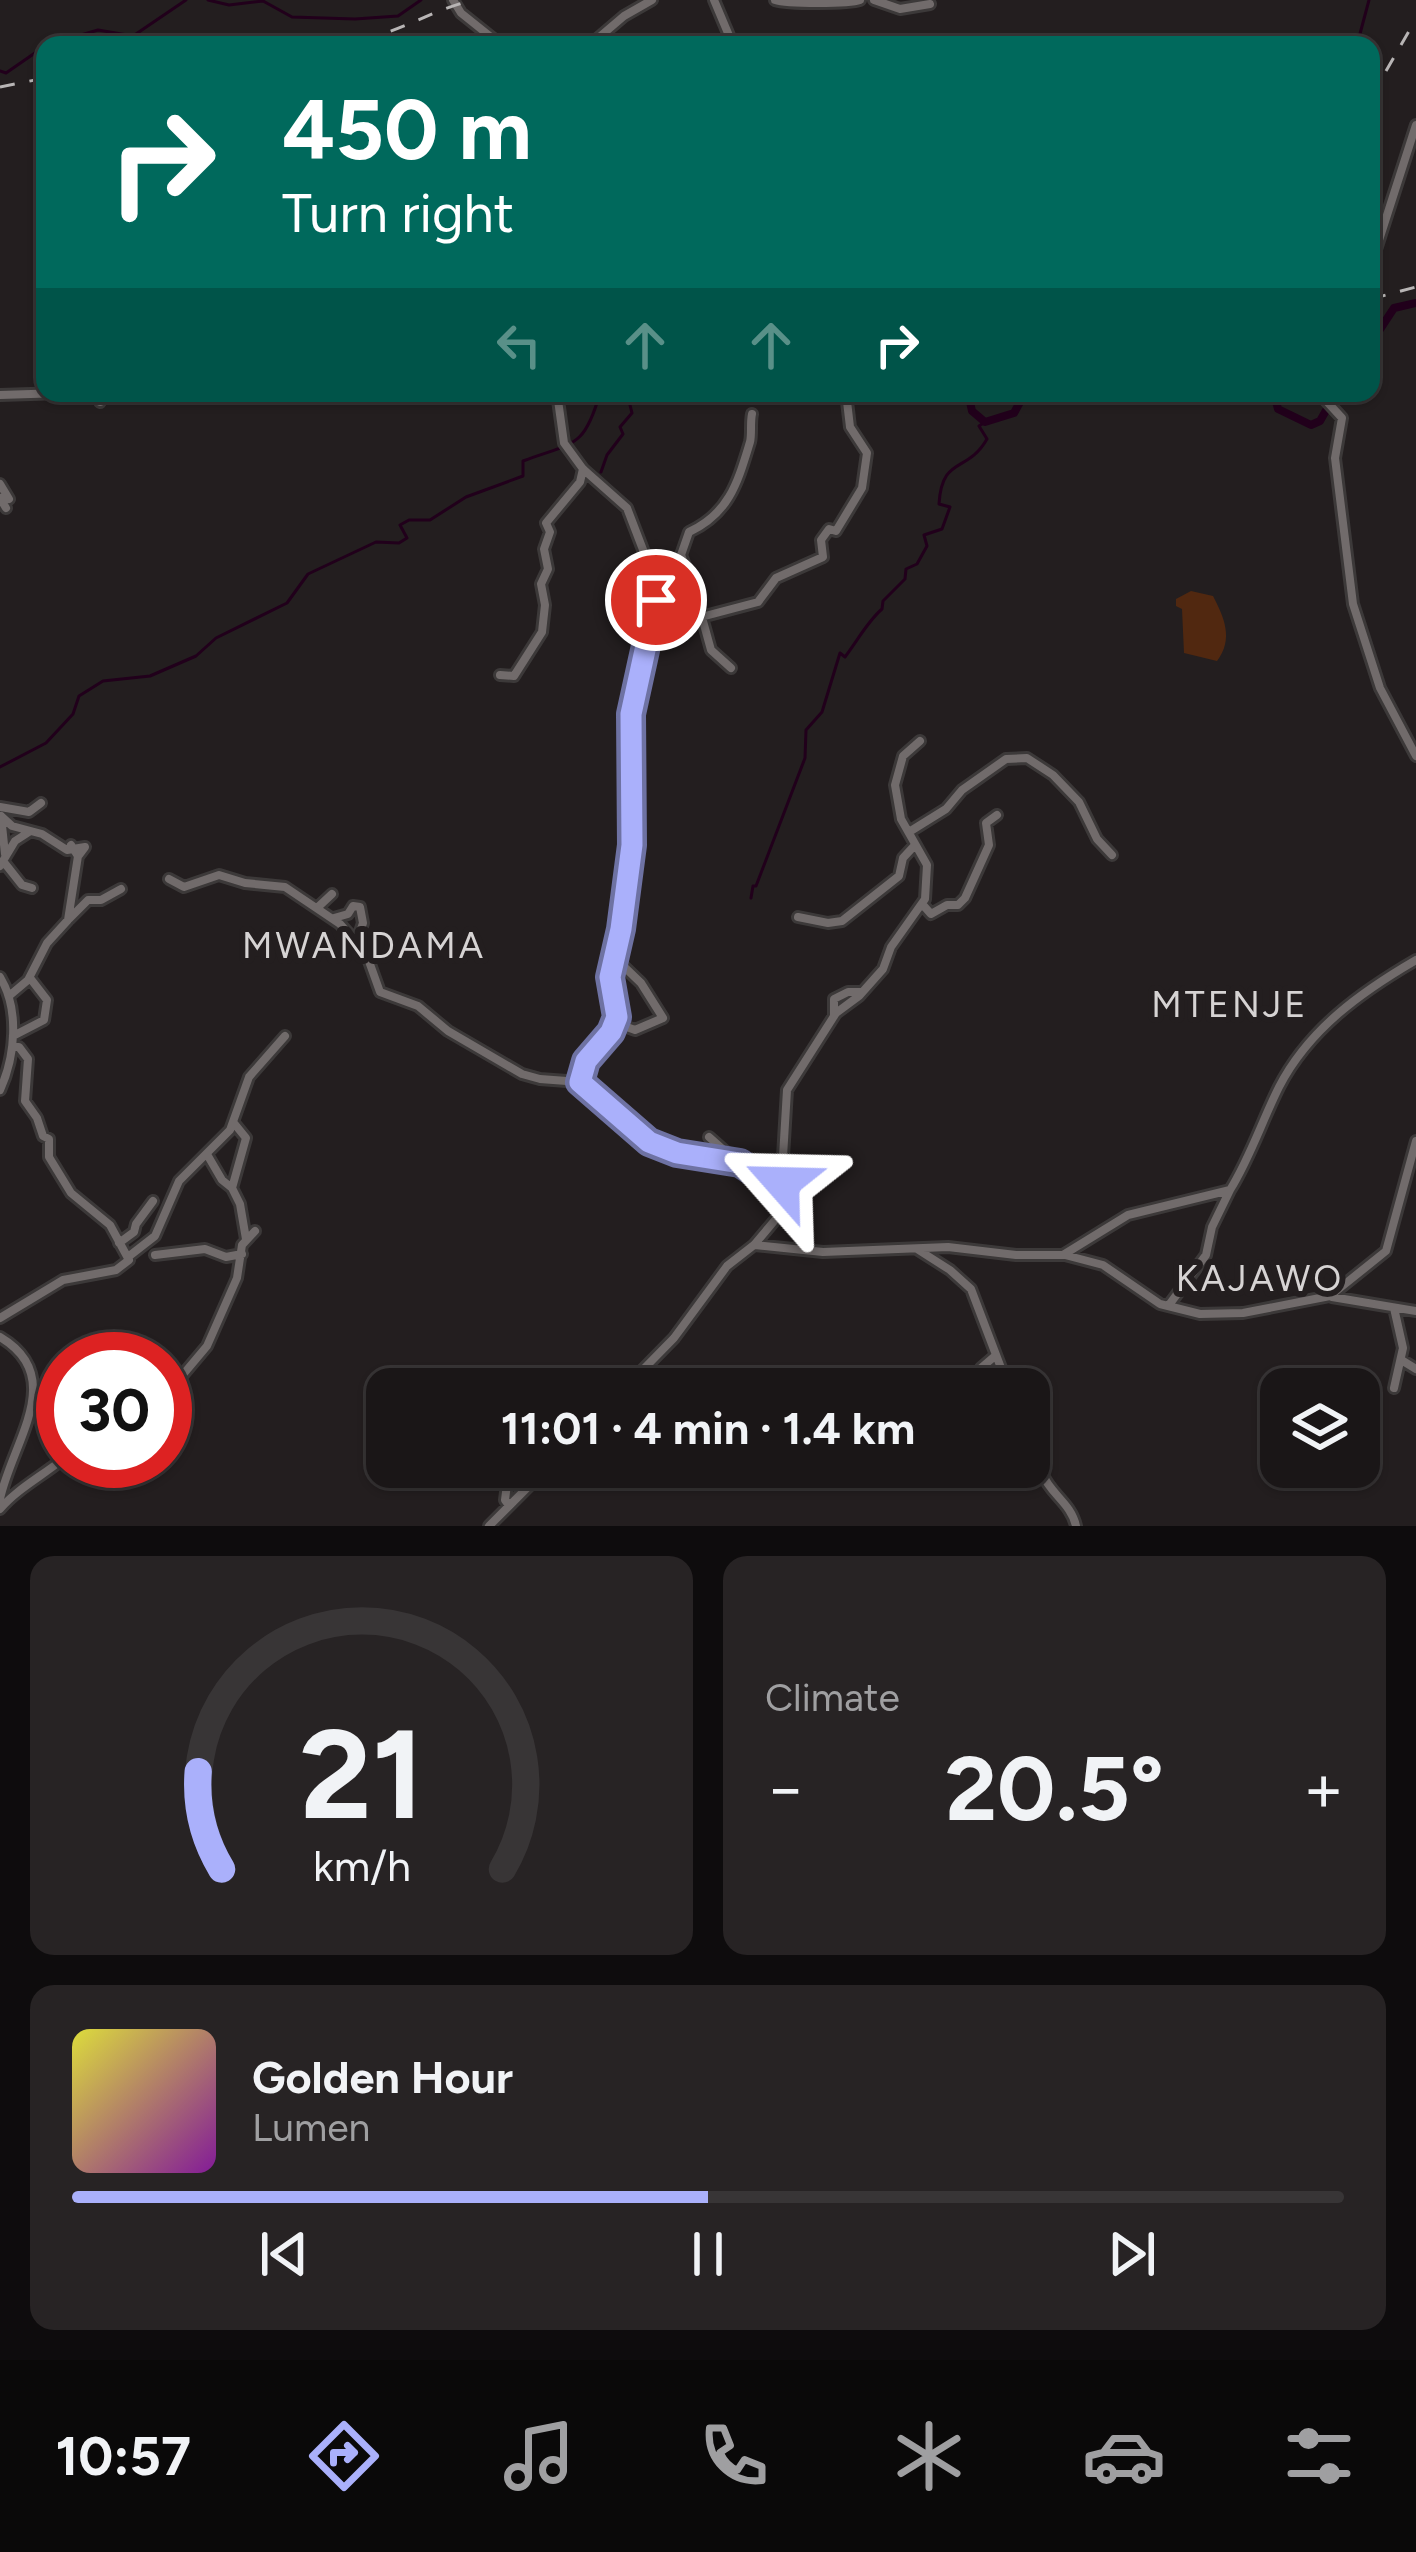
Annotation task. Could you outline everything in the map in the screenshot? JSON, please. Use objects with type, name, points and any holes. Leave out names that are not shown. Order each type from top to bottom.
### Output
[{"type":"street","points":[[453,0],[461,13],[490,36]]},
{"type":"street","points":[[601,36],[652,0]]},
{"type":"street","points":[[714,0],[730,36]]},
{"type":"street","points":[[775,0],[785,4],[853,4],[860,0]]},
{"type":"street","points":[[874,0],[900,9],[930,4]]},
{"type":"street","points":[[1380,237],[1416,125]]},
{"type":"street","points":[[0,395],[36,394]]},
{"type":"street","points":[[559,402],[566,446],[583,469],[627,508],[652,567],[656,603],[631,714],[632,845],[610,977],[616,1023],[586,1061],[560,1081]]},
{"type":"street","points":[[646,652],[670,626],[758,602],[776,578],[824,557],[821,540],[829,529],[836,531],[862,488],[867,453],[850,427],[848,402]]},
{"type":"street","points":[[1328,402],[1342,418],[1335,458],[1353,604],[1375,676],[1416,756]]},
{"type":"street","points":[[669,580],[686,568],[681,555],[689,532],[711,522],[737,486],[752,414]]},
{"type":"street","points":[[500,675],[514,676],[538,642],[544,617],[542,584],[548,569],[544,549],[550,532],[546,523],[580,482],[583,469]]},
{"type":"street","points":[[0,484],[5,501]]},
{"type":"street","points":[[652,567],[692,592],[711,650],[731,668]]},
{"type":"street","points":[[645,1368],[674,1338],[727,1266],[754,1245],[785,1210],[781,1190],[787,1090],[833,1016],[883,969],[892,947],[923,905],[928,868],[898,808],[896,774],[903,756],[920,741]]},
{"type":"street","points":[[909,832],[946,809],[962,790],[1006,759],[1027,758],[1045,768],[1079,802],[1097,839],[1112,856]]},
{"type":"street","points":[[0,813],[29,812],[41,803]]},
{"type":"street","points":[[0,813],[12,826],[75,850],[68,920]]},
{"type":"street","points":[[0,813],[3,860],[22,885],[32,888]]},
{"type":"street","points":[[923,905],[932,914],[965,898],[988,845],[986,823],[997,815]]},
{"type":"street","points":[[3,860],[30,831]]},
{"type":"street","points":[[798,917],[842,921],[899,876],[903,858],[915,845]]},
{"type":"street","points":[[169,879],[184,886],[219,875],[254,885],[278,884],[334,918],[365,953],[380,992],[418,1006],[448,1031],[523,1074],[580,1082],[629,1128],[656,1146],[736,1162],[781,1190]]},
{"type":"street","points":[[71,897],[101,900],[122,889]]},
{"type":"street","points":[[317,908],[332,895]]},
{"type":"street","points":[[9,996],[29,976],[47,943],[88,900]]},
{"type":"street","points":[[334,918],[348,914],[353,906],[360,907],[359,935],[368,949],[365,953]]},
{"type":"street","points":[[615,958],[641,983],[663,1018],[630,1030],[616,1023]]},
{"type":"street","points":[[1168,1306],[1206,1255],[1212,1227],[1278,1088],[1304,1048],[1360,995],[1416,960]]},
{"type":"street","points":[[13,1041],[44,1020],[47,1000],[29,976]]},
{"type":"street","points":[[0,977],[9,996],[13,1041],[0,1090]]},
{"type":"street","points":[[128,1257],[155,1236],[179,1181],[196,1160],[208,1156],[233,1122],[249,1077],[285,1036]]},
{"type":"street","points":[[0,1318],[63,1280],[116,1270],[128,1262],[110,1225],[71,1193],[50,1159],[50,1139],[43,1136],[38,1118],[25,1101],[28,1059],[13,1041]]},
{"type":"street","points":[[580,1082],[586,1061]]},
{"type":"street","points":[[232,1188],[246,1138],[233,1122]]},
{"type":"street","points":[[709,1137],[734,1155],[736,1162]]},
{"type":"street","points":[[1330,1297],[1386,1251],[1416,1141]]},
{"type":"street","points":[[192,1364],[224,1312],[246,1240],[240,1204],[208,1156]]},
{"type":"street","points":[[1065,1255],[1128,1215],[1230,1190]]},
{"type":"street","points":[[119,1243],[134,1232],[153,1201]]},
{"type":"street","points":[[246,1240],[255,1231]]},
{"type":"street","points":[[754,1245],[845,1252],[915,1249],[1065,1255],[1103,1265],[1145,1297],[1200,1314],[1243,1313],[1330,1297],[1416,1311]]},
{"type":"street","points":[[915,1249],[971,1289],[1000,1368]]},
{"type":"street","points":[[155,1256],[192,1250],[228,1258],[242,1254]]},
{"type":"street","points":[[1394,1308],[1403,1361],[1394,1388]]},
{"type":"street","points":[[0,1336],[25,1356],[35,1377],[20,1442],[0,1498]]},
{"type":"street","points":[[981,1368],[994,1356]]},
{"type":"street","points":[[1403,1361],[1416,1369]]},
{"type":"street","points":[[0,1509],[13,1494],[36,1480]]},
{"type":"street","points":[[1050,1486],[1071,1510],[1076,1526]]},
{"type":"street","points":[[506,1488],[507,1524]]},
{"type":"street","points":[[488,1526],[525,1488]]},
{"type":"shaded area","points":[[1191,591],[1213,596],[1221,612],[1226,636],[1217,661],[1184,653],[1182,609],[1176,606],[1176,599]]},
{"type":"waterway","points":[[133,36],[186,0]]},
{"type":"waterway","points":[[208,0],[229,5],[263,1],[292,17],[355,19],[398,16],[421,0]]},
{"type":"waterway","points":[[1359,36],[1369,0]]},
{"type":"waterway","points":[[78,36],[98,30],[133,36]]},
{"type":"waterway","points":[[0,71],[6,73],[36,52]]},
{"type":"waterway","points":[[1380,329],[1394,308],[1416,303]]},
{"type":"waterway","points":[[0,767],[46,743],[73,714],[79,696],[103,681],[150,676],[196,656],[216,638],[287,603],[308,574],[376,542],[399,543],[407,538],[400,525],[409,520],[430,520],[466,497],[523,476],[523,461],[566,446],[582,434],[597,402]]},
{"type":"waterway","points":[[601,472],[623,434],[620,427],[632,413],[629,402]]},
{"type":"waterway","points":[[970,402],[972,411],[985,422],[1014,413],[1020,402]]},
{"type":"waterway","points":[[1276,402],[1278,409],[1311,425],[1320,421],[1331,402]]},
{"type":"waterway","points":[[751,898],[805,758],[806,730],[822,712],[840,653],[845,657],[882,609],[883,601],[905,579],[906,569],[917,564],[927,546],[924,535],[942,529],[950,507],[939,504],[945,478],[987,439],[979,426],[985,422]]},
{"type":"railway","points":[[374,36],[475,0]]},
{"type":"railway","points":[[1380,81],[1416,19]]},
{"type":"railway","points":[[201,36],[226,36]]},
{"type":"railway","points":[[0,87],[36,80]]},
{"type":"railway","points":[[1380,297],[1416,287]]},
{"type":"district","name":"MWANDAMA","points":[[364,945]]},
{"type":"district","name":"MTENJE","points":[[1230,1004]]},
{"type":"district","name":"KAJAWO","points":[[1260,1278]]},
{"type":"route","points":[[656,600],[631,714],[632,845],[610,977],[616,1025],[586,1061],[580,1082],[656,1146],[740,1163],[781,1190],[782,1183]]}]
